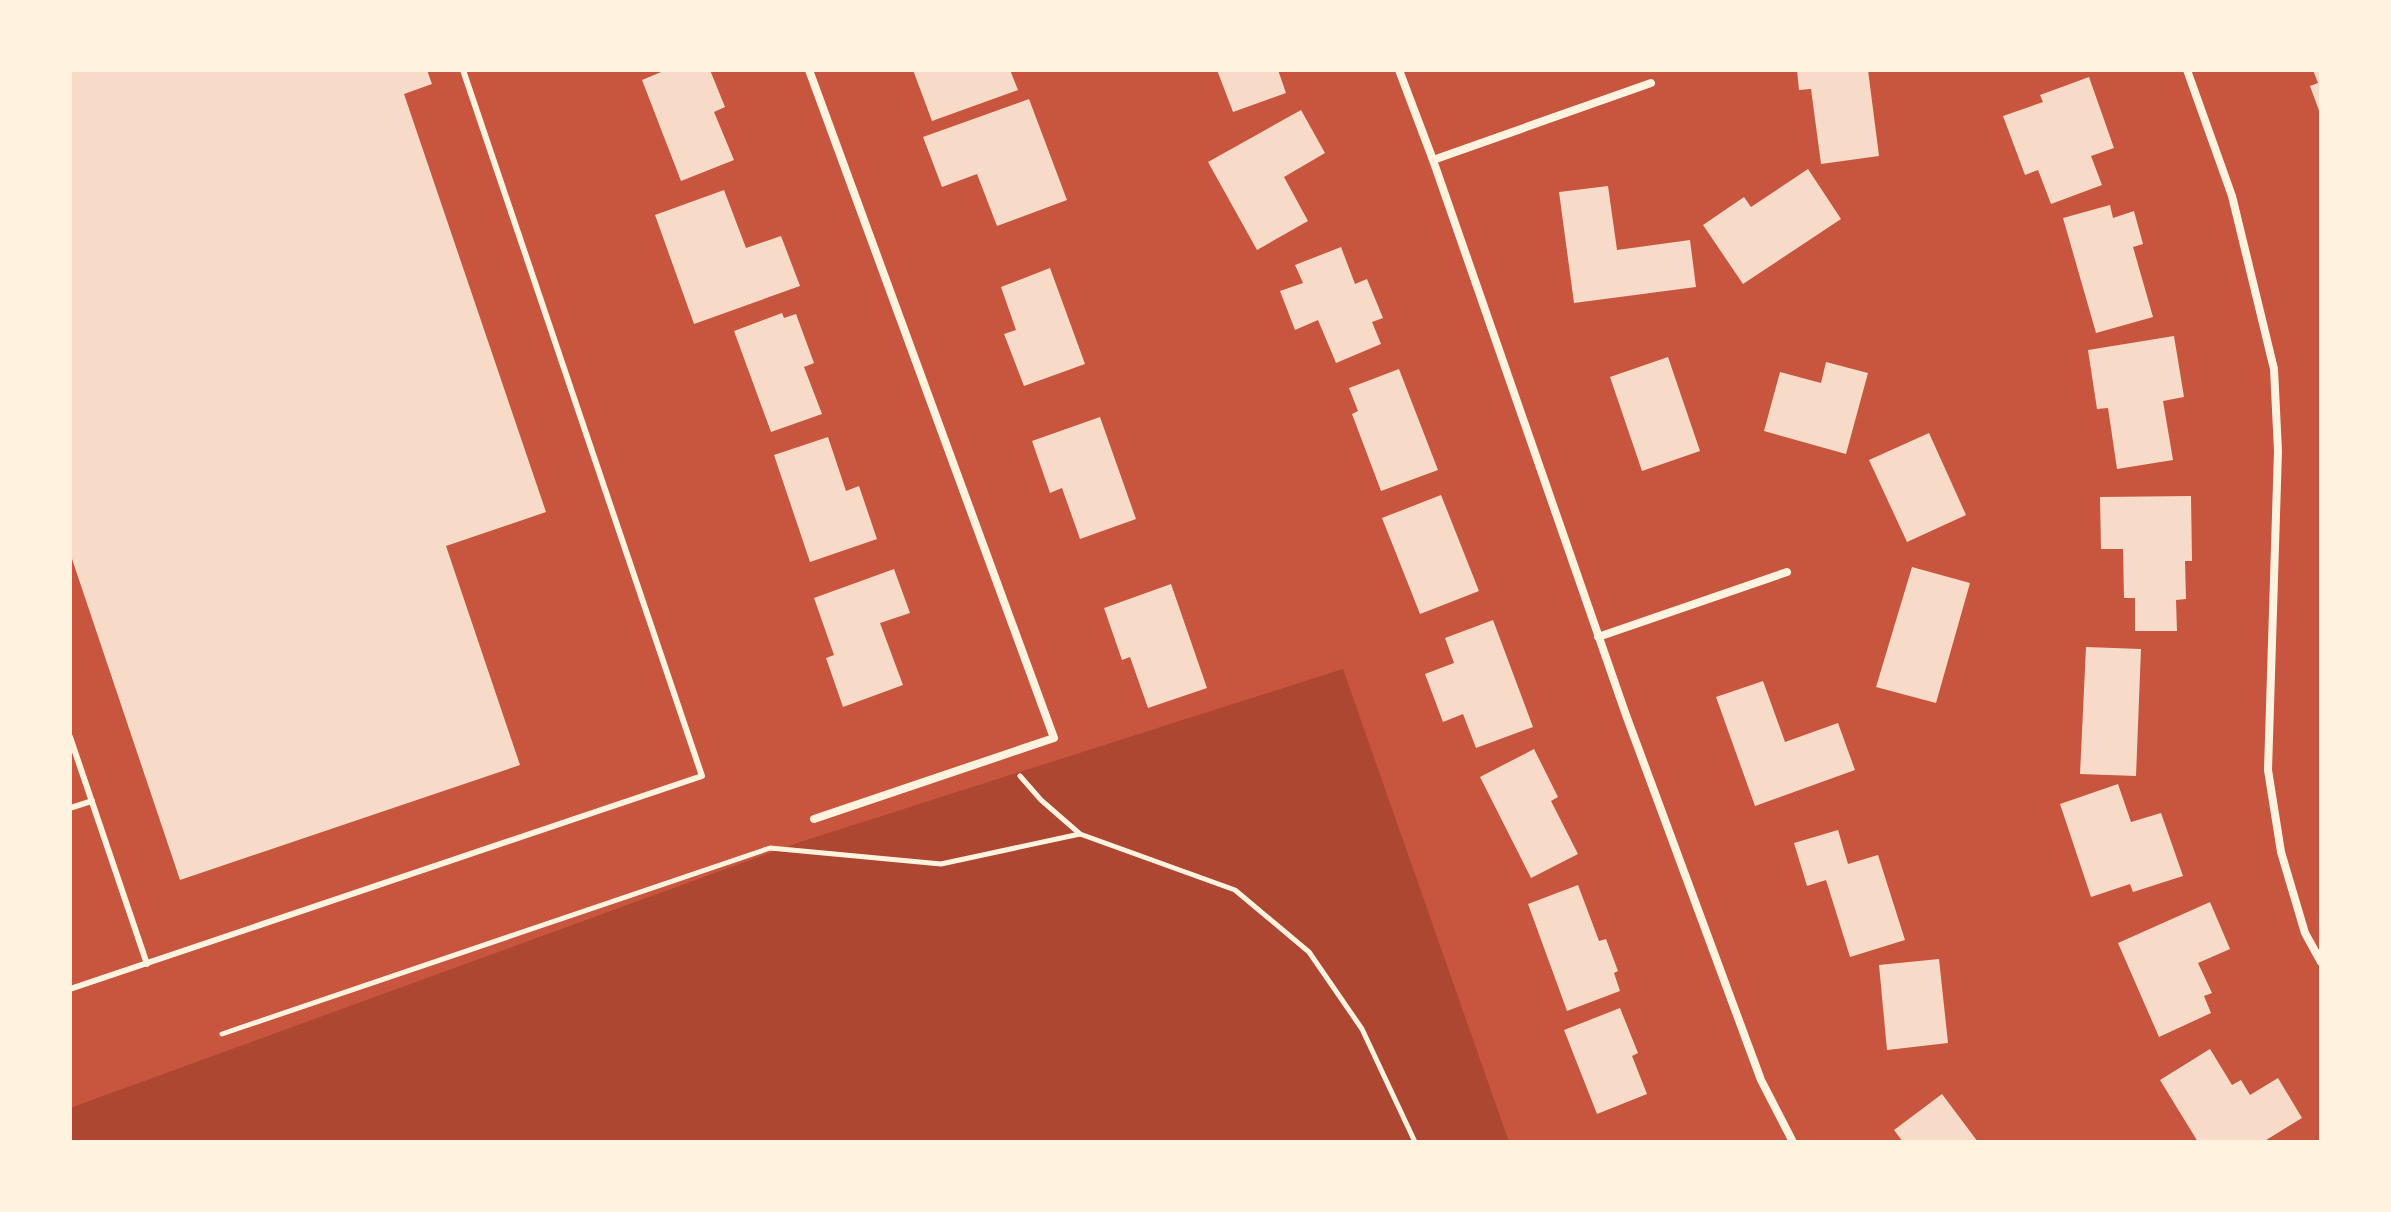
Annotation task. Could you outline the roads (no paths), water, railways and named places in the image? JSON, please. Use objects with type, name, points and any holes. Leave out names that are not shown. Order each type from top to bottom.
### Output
[{"type":"street","points":[[809,70],[1054,738],[814,819]]},
{"type":"street","points":[[1399,70],[1598,637],[1761,1080],[1793,1142]]},
{"type":"street","points":[[2187,70],[2232,196],[2274,369],[2278,451],[2268,770],[2281,852],[2305,933],[2321,962]]},
{"type":"street","points":[[1433,160],[1651,83]]},
{"type":"street","points":[[1598,637],[1787,572]]},
{"type":"lane","points":[[70,989],[702,776],[463,70]]},
{"type":"lane","points":[[70,737],[147,964]]},
{"type":"lane","points":[[70,808],[92,801]]}]
